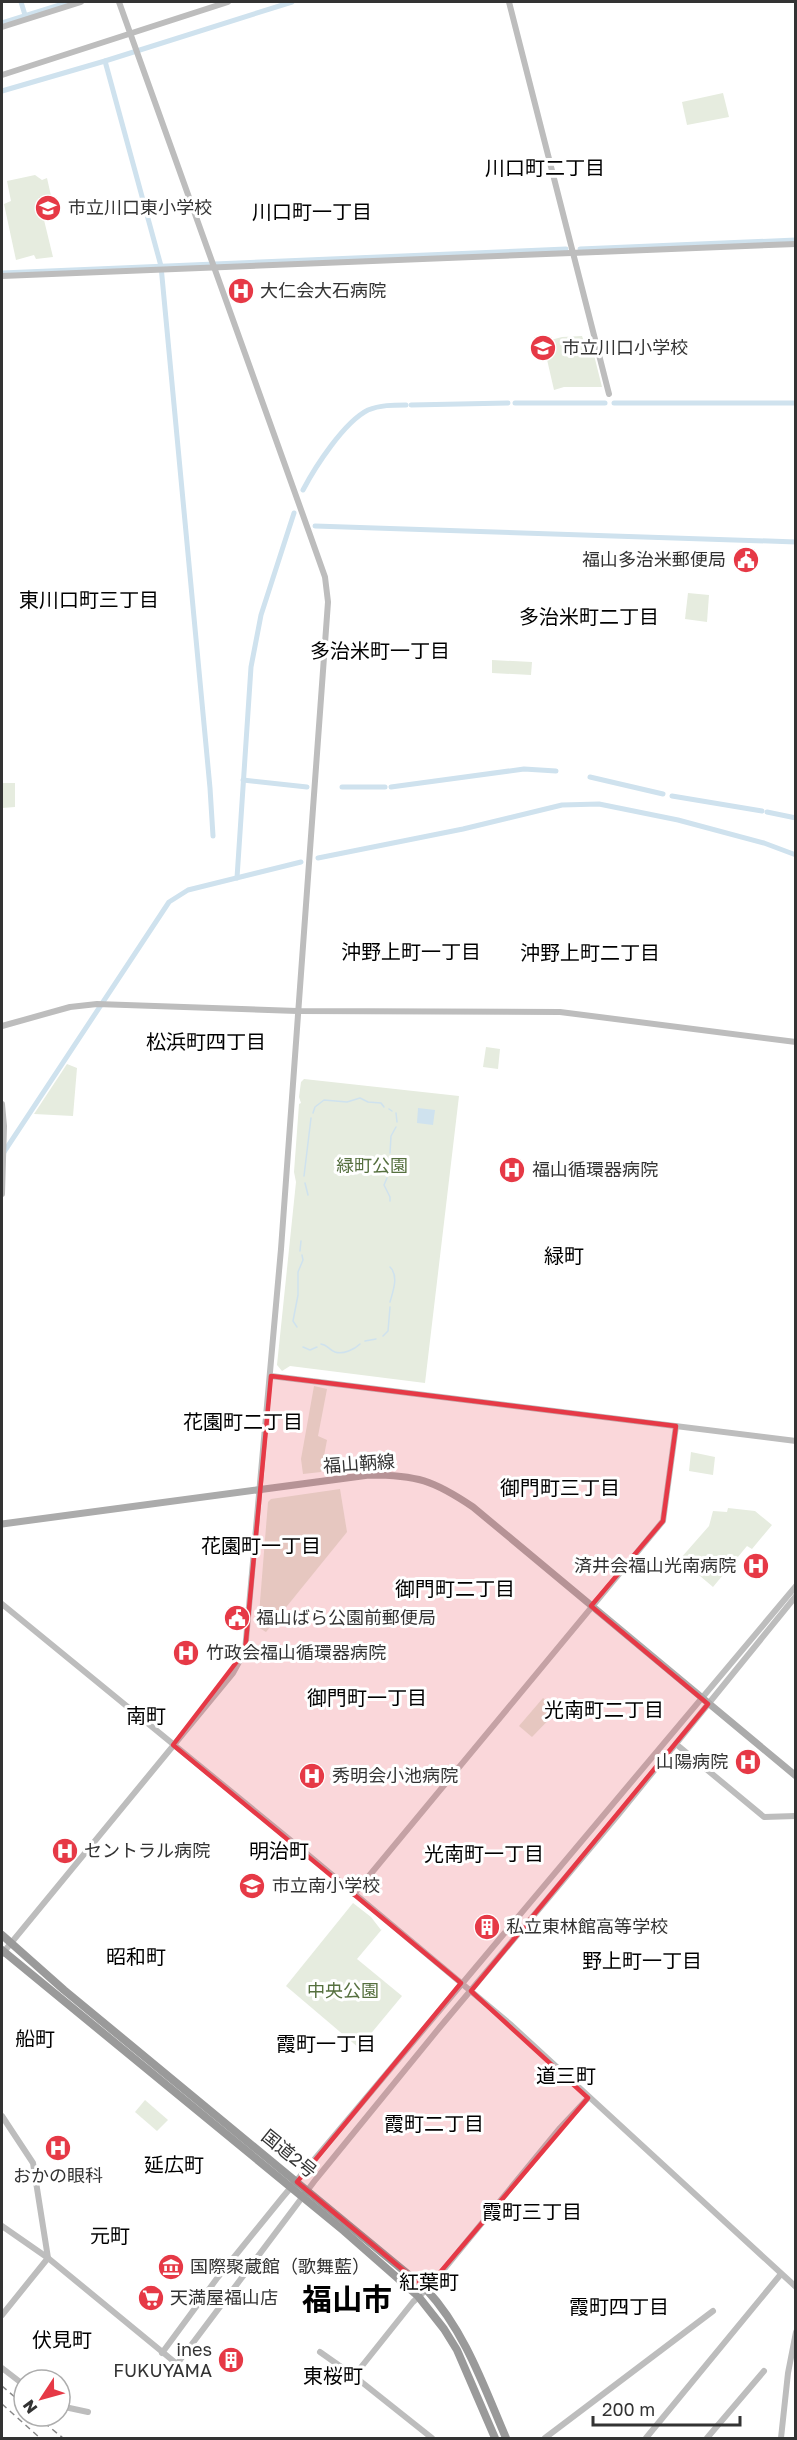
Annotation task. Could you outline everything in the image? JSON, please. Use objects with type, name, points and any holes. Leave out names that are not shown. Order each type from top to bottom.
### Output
[{"type":"highway","name":"国道2号","points":[[2,1935],[294,2185]]},
{"type":"highway","name":"国道2号","points":[[2,1952],[426,2289],[450,2319],[469,2353],[506,2439]]},
{"type":"highway","name":"国道2号","points":[[305,2194],[418,2296],[444,2329],[457,2349],[495,2439]]},
{"type":"main road","name":"福山鞆線","points":[[2,1524],[369,1475],[398,1475],[422,1479],[444,1488],[473,1507],[795,1776]]},
{"type":"street","points":[[2,27],[81,2]]},
{"type":"street","points":[[2,1952],[233,1673],[246,1651],[271,1376],[328,602],[325,577],[119,2]]},
{"type":"street","points":[[2,75],[228,2]]},
{"type":"street","points":[[509,2],[609,393]]},
{"type":"street","points":[[2,276],[795,244]]},
{"type":"street","points":[[2,1026],[69,1007],[97,1004],[297,1011],[560,1012],[795,1042]]},
{"type":"street","points":[[2,1104],[4,1126],[2,1194]]},
{"type":"street","points":[[271,1376],[795,1441]]},
{"type":"street","points":[[354,1894],[663,1521],[676,1426]]},
{"type":"street","points":[[162,2353],[218,2277],[461,1983],[795,1586]]},
{"type":"street","points":[[2,2226],[48,2258],[177,2364],[305,2194],[795,1596]]},
{"type":"street","points":[[2,1604],[471,1991],[795,2287]]},
{"type":"street","points":[[676,1744],[764,1816],[795,1816]]},
{"type":"street","points":[[354,2376],[418,2296],[588,2098]]},
{"type":"street","points":[[2,2116],[33,2163],[48,2258],[2,2315]]},
{"type":"street","points":[[646,2439],[781,2274]]},
{"type":"street","points":[[545,2439],[713,2311]]},
{"type":"street","points":[[781,2439],[795,2332]]},
{"type":"street","points":[[320,2352],[354,2376],[432,2439]]},
{"type":"street","points":[[708,2439],[764,2371]]},
{"type":"street","points":[[72,2409],[88,2412]]},
{"type":"highlighted area","points":[[271,1376],[676,1426],[663,1521],[591,1606],[708,1704],[471,1991],[588,2098],[426,2289],[297,2182],[461,1983],[173,1745],[245,1651]]},
{"type":"green space","points":[[723,93],[729,117],[687,125],[682,102]]},
{"type":"green space","points":[[35,175],[42,180],[47,178],[56,218],[44,220],[53,257],[36,259],[34,255],[16,260],[4,204],[11,201],[7,181]]},
{"type":"green space","points":[[582,336],[584,342],[588,341],[592,347],[602,387],[564,387],[554,390],[543,342],[562,337]]},
{"type":"green space","points":[[688,593],[709,595],[707,622],[685,619]]},
{"type":"green space","points":[[492,660],[532,662],[531,675],[492,673]]},
{"type":"green space","points":[[2,783],[15,783],[15,807],[2,808]]},
{"type":"green space","points":[[486,1047],[500,1049],[498,1069],[483,1067]]},
{"type":"green space","points":[[67,1064],[77,1068],[73,1116],[34,1114]]},
{"type":"green space","name":"緑町公園","points":[[304,1079],[459,1096],[425,1383],[290,1366],[282,1371],[277,1365],[296,1182],[294,1172],[299,1104],[301,1103],[299,1097],[301,1082]]},
{"type":"green space","points":[[314,1386],[327,1389],[318,1436],[327,1440],[321,1472],[303,1474],[301,1459]]},
{"type":"green space","points":[[691,1452],[715,1457],[713,1475],[689,1471]]},
{"type":"green space","points":[[340,1489],[347,1532],[266,1632],[258,1627],[268,1502],[271,1499]]},
{"type":"green space","points":[[728,1508],[755,1511],[772,1525],[752,1549],[747,1546],[713,1587],[680,1559],[709,1526],[713,1511],[727,1512]]},
{"type":"green space","points":[[543,1698],[558,1710],[532,1737],[519,1726]]},
{"type":"green space","name":"中央公園","points":[[353,1903],[371,1917],[381,1930],[383,1928],[357,1959],[402,1996],[359,2048],[286,1986]]},
{"type":"green space","points":[[145,2100],[168,2120],[157,2131],[135,2112]]},
{"type":"water","points":[[418,1108],[435,1110],[433,1125],[417,1123]]},
{"type":"waterway","points":[[21,2],[25,15]]},
{"type":"waterway","points":[[2,23],[69,2]]},
{"type":"waterway","points":[[2,91],[292,2]]},
{"type":"waterway","points":[[105,61],[161,266],[213,836]]},
{"type":"waterway","points":[[580,249],[796,240]]},
{"type":"waterway","points":[[2,273],[566,249]]},
{"type":"waterway","points":[[411,405],[508,403]]},
{"type":"waterway","points":[[515,403],[605,403]]},
{"type":"waterway","points":[[614,403],[796,403]]},
{"type":"waterway","points":[[303,490],[331,446],[349,424],[368,410],[391,405],[406,405]]},
{"type":"waterway","points":[[237,878],[251,667],[261,615],[294,513]]},
{"type":"waterway","points":[[315,526],[796,542]]},
{"type":"waterway","points":[[391,787],[524,769],[556,771]]},
{"type":"waterway","points":[[590,777],[663,794]]},
{"type":"waterway","points":[[243,780],[307,787]]},
{"type":"waterway","points":[[342,787],[385,787]]},
{"type":"waterway","points":[[672,796],[762,811]]},
{"type":"waterway","points":[[318,858],[463,829],[562,805],[599,804],[678,820],[764,843],[796,855]]},
{"type":"waterway","points":[[767,812],[796,818]]},
{"type":"waterway","points":[[2,1155],[169,902],[188,890],[301,862]]},
{"type":"waterway","points":[[313,1113],[315,1107],[324,1100],[347,1102],[360,1098],[368,1102],[381,1103],[384,1107]]},
{"type":"waterway","points":[[396,1113],[397,1122]]},
{"type":"waterway","points":[[304,1176],[311,1118]]},
{"type":"waterway","points":[[390,1153],[391,1136],[396,1127]]},
{"type":"waterway","points":[[387,1173],[389,1158]]},
{"type":"waterway","points":[[387,1178],[384,1185],[390,1201]]},
{"type":"waterway","points":[[305,1183],[308,1195]]},
{"type":"waterway","points":[[300,1251],[301,1241]]},
{"type":"waterway","points":[[297,1327],[293,1321],[302,1255]]},
{"type":"waterway","points":[[390,1267],[395,1279],[390,1302]]},
{"type":"waterway","points":[[383,1336],[388,1331],[390,1307]]},
{"type":"waterway","points":[[365,1341],[376,1339]]},
{"type":"waterway","points":[[321,1344],[338,1353],[349,1351],[360,1344]]},
{"type":"waterway","points":[[303,1347],[310,1350],[317,1347]]},
{"type":"railway","points":[[2,2386],[12,2395]]},
{"type":"railway","points":[[2,2404],[40,2438]]},
{"type":"railway","points":[[51,2428],[63,2438]]},
{"type":"place","name":"市立川口東小学校","points":[[48,208]]},
{"type":"place","name":"大仁会大石病院","points":[[241,291]]},
{"type":"place","name":"市立川口小学校","points":[[543,348]]},
{"type":"place","name":"福山多治米郵便局","points":[[746,560]]},
{"type":"place","name":"福山循環器病院","points":[[512,1170]]},
{"type":"place","name":"済井会福山光南病院","points":[[756,1566]]},
{"type":"place","name":"福山ばら公園前郵便局","points":[[237,1618]]},
{"type":"place","name":"竹政会福山循環器病院","points":[[186,1653]]},
{"type":"place","name":"山陽病院","points":[[748,1762]]},
{"type":"place","name":"秀明会小池病院","points":[[312,1776]]},
{"type":"place","name":"セントラル病院","points":[[65,1851]]},
{"type":"place","name":"市立南小学校","points":[[252,1886]]},
{"type":"place","name":"私立東林館高等学校","points":[[487,1927]]},
{"type":"place","name":"おかの眼科","points":[[58,2148]]},
{"type":"place","name":"国際聚蔵館（歌舞藍）","points":[[171,2267]]},
{"type":"place","name":"天満屋福山店","points":[[151,2298]]},
{"type":"place","name":"ines FUKUYAMA","points":[[231,2360]]},
{"type":"district","name":"川口町二丁目","points":[[545,168]]},
{"type":"district","name":"川口町一丁目","points":[[312,212]]},
{"type":"district","name":"東川口町三丁目","points":[[89,600]]},
{"type":"district","name":"多治米町二丁目","points":[[589,617]]},
{"type":"district","name":"多治米町一丁目","points":[[380,651]]},
{"type":"district","name":"沖野上町一丁目","points":[[411,952]]},
{"type":"district","name":"沖野上町二丁目","points":[[590,953]]},
{"type":"district","name":"松浜町四丁目","points":[[206,1042]]},
{"type":"district","name":"緑町","points":[[564,1256]]},
{"type":"district","name":"花園町二丁目","points":[[243,1422]]},
{"type":"district","name":"御門町三丁目","points":[[560,1488]]},
{"type":"district","name":"花園町一丁目","points":[[261,1546]]},
{"type":"district","name":"御門町二丁目","points":[[455,1589]]},
{"type":"district","name":"御門町一丁目","points":[[367,1698]]},
{"type":"district","name":"光南町二丁目","points":[[604,1710]]},
{"type":"district","name":"南町","points":[[146,1716]]},
{"type":"district","name":"明治町","points":[[279,1851]]},
{"type":"district","name":"光南町一丁目","points":[[484,1854]]},
{"type":"district","name":"昭和町","points":[[136,1957]]},
{"type":"district","name":"野上町一丁目","points":[[642,1961]]},
{"type":"district","name":"船町","points":[[35,2039]]},
{"type":"district","name":"霞町一丁目","points":[[326,2044]]},
{"type":"district","name":"道三町","points":[[566,2076]]},
{"type":"district","name":"霞町二丁目","points":[[434,2124]]},
{"type":"district","name":"延広町","points":[[174,2165]]},
{"type":"district","name":"霞町三丁目","points":[[532,2212]]},
{"type":"district","name":"元町","points":[[110,2236]]},
{"type":"district","name":"紅葉町","points":[[429,2282]]},
{"type":"district","name":"福山市","points":[[347,2300]]},
{"type":"district","name":"霞町四丁目","points":[[619,2307]]},
{"type":"district","name":"伏見町","points":[[62,2340]]},
{"type":"district","name":"東桜町","points":[[333,2376]]}]
